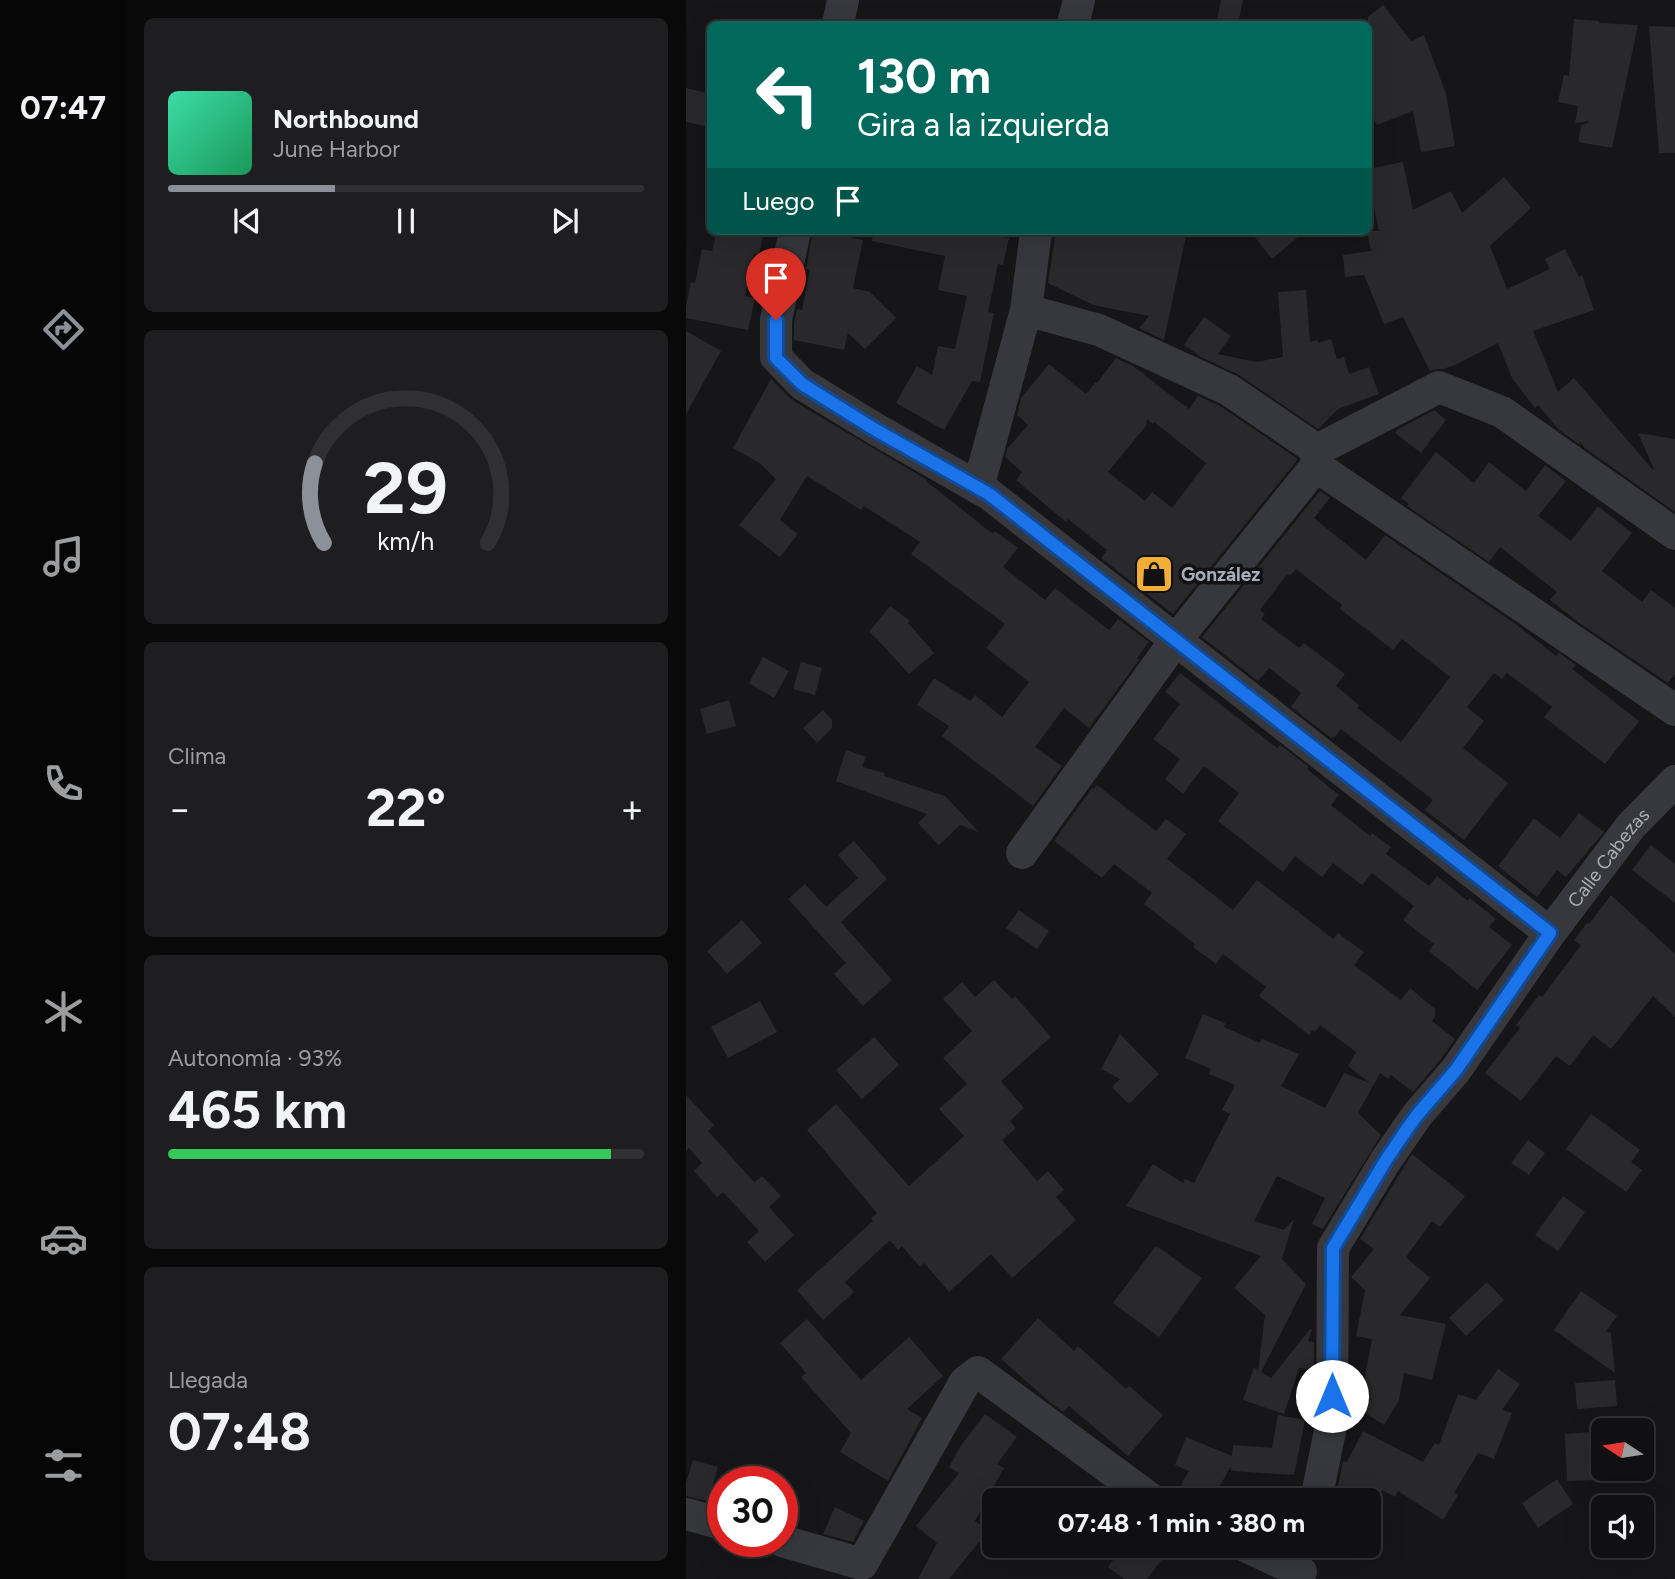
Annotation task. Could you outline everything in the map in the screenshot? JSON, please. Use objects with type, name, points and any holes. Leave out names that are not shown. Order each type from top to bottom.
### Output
[{"type":"street","points":[[839,21],[843,0]]},
{"type":"street","points":[[1074,21],[1079,0]]},
{"type":"street","points":[[794,235],[776,320],[776,358],[802,384],[874,429],[989,494],[1550,933]]},
{"type":"street","points":[[978,488],[1026,310],[1035,235]]},
{"type":"street","points":[[1026,310],[1099,330],[1229,390],[1316,458],[1675,710]]},
{"type":"street","points":[[1022,853],[1175,641],[1316,458],[1438,387],[1502,412],[1675,534]]},
{"type":"street","name":"Calle Cabezas","points":[[1318,1488],[1332,1420],[1333,1248],[1386,1160],[1412,1123],[1456,1070],[1550,933],[1631,826],[1675,781]]},
{"type":"street","points":[[798,1546],[862,1564],[965,1381],[978,1372],[1136,1488]]},
{"type":"street","points":[[686,1514],[707,1520]]},
{"type":"street","points":[[1282,1558],[1303,1565]]},
{"type":"building","points":[[1221,0],[1243,0],[1239,21],[1217,21]]},
{"type":"building","points":[[1383,5],[1411,41],[1424,35],[1446,94],[1455,146],[1421,152],[1413,111],[1377,125],[1372,114],[1372,21],[1368,21],[1368,17]]},
{"type":"building","points":[[1574,19],[1638,25],[1612,148],[1578,142],[1581,126],[1589,122],[1575,123],[1578,106],[1558,102],[1564,75],[1569,76]]},
{"type":"building","points":[[1649,26],[1675,27],[1675,153],[1659,153]]},
{"type":"building","points":[[686,88],[707,93],[707,126],[686,122]]},
{"type":"building","points":[[1403,162],[1413,210],[1451,191],[1462,213],[1504,177],[1531,208],[1490,246],[1507,289],[1550,269],[1545,259],[1565,249],[1579,277],[1582,275],[1594,310],[1533,331],[1558,392],[1574,378],[1653,470],[1638,433],[1675,439],[1675,512],[1579,441],[1580,445],[1559,430],[1538,405],[1535,408],[1512,378],[1498,343],[1455,365],[1430,371],[1403,317],[1384,324],[1364,275],[1345,277],[1343,255],[1371,251],[1368,235],[1372,235],[1372,231],[1379,231],[1372,199],[1372,168]]},
{"type":"building","points":[[716,235],[763,235],[759,255],[754,254],[745,296],[755,298],[748,330],[686,318],[691,282],[695,283],[702,249],[712,251]]},
{"type":"building","points":[[812,235],[840,235],[863,240],[853,288],[870,292],[896,318],[865,349],[848,333],[844,350],[794,340],[797,309],[802,310],[810,270],[806,269]]},
{"type":"building","points":[[873,235],[995,235],[1009,238],[1003,265],[998,264],[988,312],[994,313],[980,382],[972,381],[944,430],[896,403],[917,366],[932,375],[938,346],[955,349],[967,296],[938,290],[945,256],[872,241]]},
{"type":"building","points":[[1055,235],[1186,235],[1164,340],[1139,328],[1149,316],[1093,305],[1048,283]]},
{"type":"building","points":[[1253,235],[1300,235],[1272,259]]},
{"type":"building","points":[[1306,290],[1310,342],[1318,340],[1318,343],[1331,339],[1337,359],[1344,357],[1349,374],[1369,367],[1379,394],[1338,409],[1318,429],[1239,375],[1201,357],[1184,345],[1204,317],[1231,336],[1218,354],[1256,362],[1283,357],[1278,292]]},
{"type":"building","points":[[686,331],[721,351],[686,414]]},
{"type":"building","points":[[1116,358],[1133,366],[1155,383],[1155,386],[1156,384],[1189,409],[1198,396],[1220,406],[1298,459],[1173,614],[1101,558],[1107,550],[1068,519],[1066,522],[1016,480],[1022,472],[1005,457],[1007,449],[1028,425],[1017,415],[1021,398],[1049,364],[1086,394]],"holes":[[[1147,419],[1153,424],[1154,422],[1206,463],[1172,508],[1152,492],[1145,501],[1108,472],[1146,426]]]},
{"type":"building","points":[[771,379],[792,400],[927,480],[993,534],[995,531],[1018,548],[1003,567],[1045,600],[1055,588],[1109,630],[1118,619],[1149,642],[1089,728],[1064,708],[1035,747],[1062,766],[1033,806],[942,736],[949,726],[917,705],[934,678],[970,701],[975,695],[1002,717],[1029,682],[986,648],[1005,624],[911,554],[920,542],[864,506],[861,510],[807,476],[780,520],[798,534],[780,557],[739,525],[776,479],[761,464],[733,448]]},
{"type":"building","points":[[1434,410],[1446,420],[1421,453],[1395,433],[1398,429]]},
{"type":"building","points":[[1436,452],[1474,483],[1489,462],[1526,491],[1545,465],[1566,481],[1538,516],[1571,541],[1598,506],[1632,533],[1602,571],[1642,602],[1651,590],[1675,608],[1675,674],[1668,683],[1550,600],[1557,592],[1500,547],[1489,562],[1407,506],[1409,504],[1401,498]]},
{"type":"building","points":[[1320,491],[1330,498],[1314,518],[1366,560],[1385,535],[1517,625],[1556,656],[1559,653],[1576,665],[1572,669],[1639,721],[1605,764],[1544,717],[1552,707],[1507,673],[1502,679],[1494,673],[1467,707],[1484,721],[1463,748],[1508,783],[1464,840],[1425,810],[1433,800],[1341,729],[1331,738],[1291,707],[1301,693],[1269,668],[1258,681],[1202,637]],"holes":[[[1296,569],[1342,605],[1340,609],[1393,650],[1402,639],[1450,677],[1401,742],[1357,708],[1359,705],[1336,686],[1345,674],[1304,643],[1299,648],[1261,619],[1265,614],[1260,610],[1287,574],[1290,576]]]},
{"type":"building","points":[[890,606],[910,621],[908,623],[934,653],[909,674],[869,632]]},
{"type":"building","points":[[763,657],[789,671],[774,698],[749,683]]},
{"type":"building","points":[[801,662],[822,668],[815,695],[793,689]]},
{"type":"building","points":[[1180,673],[1277,748],[1280,745],[1309,767],[1307,769],[1339,795],[1331,805],[1370,836],[1372,833],[1391,847],[1386,854],[1429,886],[1437,876],[1496,919],[1489,927],[1512,945],[1477,990],[1429,951],[1434,944],[1403,920],[1414,906],[1372,873],[1362,885],[1333,863],[1322,877],[1295,856],[1283,872],[1218,821],[1239,793],[1204,766],[1183,794],[1165,779],[1180,759],[1153,739],[1180,704],[1165,692]]},
{"type":"building","points":[[729,700],[736,726],[707,734],[700,709]]},
{"type":"building","points":[[823,710],[832,720],[832,728],[817,743],[803,728]]},
{"type":"building","points":[[846,750],[866,757],[862,767],[945,796],[979,832],[960,825],[939,845],[918,823],[927,814],[836,781]]},
{"type":"building","points":[[1097,785],[1156,831],[1166,819],[1186,834],[1167,859],[1233,910],[1257,880],[1333,939],[1338,933],[1364,952],[1354,965],[1401,1000],[1410,988],[1435,1009],[1432,1021],[1455,1039],[1413,1092],[1391,1075],[1388,1079],[1380,1073],[1358,1113],[1381,1135],[1323,1229],[1312,1224],[1325,1198],[1277,1176],[1254,1221],[1284,1230],[1294,1219],[1282,1259],[1306,1284],[1261,1372],[1271,1378],[1310,1329],[1312,1330],[1308,1341],[1314,1342],[1314,1370],[1299,1368],[1284,1414],[1243,1400],[1254,1367],[1258,1371],[1265,1315],[1234,1288],[1261,1256],[1126,1206],[1153,1164],[1183,1183],[1185,1179],[1194,1183],[1230,1114],[1222,1110],[1235,1085],[1209,1074],[1211,1069],[1185,1058],[1203,1014],[1260,1043],[1262,1039],[1299,1054],[1281,1086],[1325,1108],[1344,1073],[1370,1083],[1348,1066],[1356,1052],[1320,1025],[1309,1035],[1259,996],[1266,987],[1223,954],[1216,964],[1193,947],[1195,944],[1144,904],[1152,893],[1114,864],[1102,878],[1054,841],[1092,788]]},
{"type":"building","points":[[1579,813],[1604,832],[1566,877],[1557,870],[1537,897],[1498,866],[1534,818],[1560,838]]},
{"type":"building","points":[[854,841],[887,879],[841,922],[892,980],[863,1006],[834,974],[846,963],[788,899],[805,884],[826,907],[858,878],[838,855]]},
{"type":"building","points":[[1651,845],[1675,864],[1675,903],[1632,870]]},
{"type":"building","points":[[1611,895],[1675,954],[1675,1017],[1653,996],[1611,1049],[1593,1035],[1570,1066],[1556,1056],[1521,1101],[1485,1073],[1520,1028],[1516,1025],[1539,995],[1542,997],[1581,945],[1574,940]]},
{"type":"building","points":[[1019,910],[1049,931],[1037,949],[1006,928]]},
{"type":"building","points":[[742,920],[762,943],[727,974],[707,951]]},
{"type":"building","points":[[994,980],[1012,999],[1015,996],[1051,1037],[1001,1081],[1024,1108],[1010,1121],[1016,1128],[1002,1140],[1037,1181],[1048,1171],[1064,1190],[1056,1197],[1076,1220],[1012,1278],[991,1254],[949,1292],[924,1263],[920,1267],[902,1246],[898,1250],[890,1240],[845,1282],[854,1292],[823,1320],[797,1290],[873,1221],[871,1218],[877,1213],[807,1130],[836,1104],[909,1186],[964,1136],[939,1109],[967,1084],[943,1058],[972,1031],[943,999],[962,982],[975,997]]},
{"type":"building","points":[[760,1001],[777,1032],[728,1058],[711,1027]]},
{"type":"building","points":[[1120,1034],[1159,1074],[1129,1104],[1112,1087],[1120,1079],[1101,1069]]},
{"type":"building","points":[[874,1037],[899,1065],[862,1099],[836,1070]]},
{"type":"building","points":[[686,1095],[714,1125],[708,1131],[754,1182],[762,1176],[781,1196],[769,1207],[794,1235],[765,1262],[747,1242],[759,1231],[723,1192],[717,1197],[694,1171],[702,1163],[689,1148],[686,1151]]},
{"type":"building","points":[[1591,1114],[1640,1150],[1631,1162],[1642,1170],[1626,1192],[1566,1149]]},
{"type":"building","points":[[1528,1140],[1545,1153],[1529,1175],[1511,1163]]},
{"type":"building","points":[[1412,1154],[1465,1196],[1440,1227],[1432,1221],[1406,1257],[1430,1278],[1400,1315],[1446,1324],[1432,1380],[1404,1373],[1399,1400],[1384,1425],[1354,1406],[1361,1396],[1372,1339],[1356,1336],[1365,1290],[1351,1277],[1374,1249],[1360,1239]]},
{"type":"building","points":[[1563,1196],[1585,1212],[1558,1251],[1535,1235]]},
{"type":"building","points":[[1156,1246],[1202,1278],[1159,1337],[1113,1303]]},
{"type":"building","points":[[1487,1282],[1504,1300],[1466,1336],[1449,1318]]},
{"type":"building","points":[[1581,1291],[1617,1316],[1606,1331],[1611,1333],[1615,1373],[1554,1330]]},
{"type":"building","points":[[1038,1318],[1074,1351],[1078,1346],[1126,1389],[1129,1386],[1163,1415],[1128,1456],[1069,1406],[1063,1412],[1051,1403],[1001,1359]]},
{"type":"building","points":[[807,1319],[861,1380],[909,1337],[943,1376],[907,1409],[922,1418],[888,1481],[840,1452],[851,1433],[801,1377],[806,1373],[780,1343]]},
{"type":"building","points":[[1498,1369],[1520,1384],[1502,1410],[1512,1413],[1494,1459],[1478,1453],[1454,1493],[1458,1495],[1443,1520],[1398,1491],[1395,1497],[1382,1490],[1381,1495],[1381,1488],[1337,1488],[1343,1461],[1347,1462],[1363,1431],[1423,1462],[1435,1443],[1439,1445],[1458,1394],[1476,1400]]},
{"type":"building","points":[[1615,1380],[1617,1406],[1577,1409],[1575,1383]]},
{"type":"building","points":[[985,1414],[1017,1437],[997,1464],[1004,1468],[993,1488],[982,1488],[982,1508],[975,1521],[982,1526],[982,1538],[949,1579],[918,1579],[937,1543],[916,1526],[959,1473],[949,1467],[962,1444]]},
{"type":"building","points":[[1278,1415],[1305,1420],[1294,1475],[1231,1471],[1231,1466],[1219,1488],[1179,1488],[1189,1471],[1175,1465],[1186,1437],[1232,1456],[1233,1445],[1272,1448]]},
{"type":"building","points":[[1590,1432],[1591,1480],[1567,1481],[1565,1434]]},
{"type":"building","points":[[693,1460],[714,1466],[707,1466],[707,1501],[686,1496],[686,1483]]},
{"type":"building","points":[[1557,1479],[1573,1504],[1538,1528],[1522,1503]]},
{"type":"building","points":[[835,1507],[864,1521],[853,1542],[823,1534]]},
{"type":"building","points":[[1115,1558],[1163,1558],[1147,1579],[1124,1579],[1108,1567]]},
{"type":"place","name":"González","points":[[1154,574]]},
{"type":"route","points":[[776,320],[776,358],[802,384],[874,429],[989,494],[1550,933],[1456,1070],[1407,1129],[1333,1248],[1332,1396]]}]
